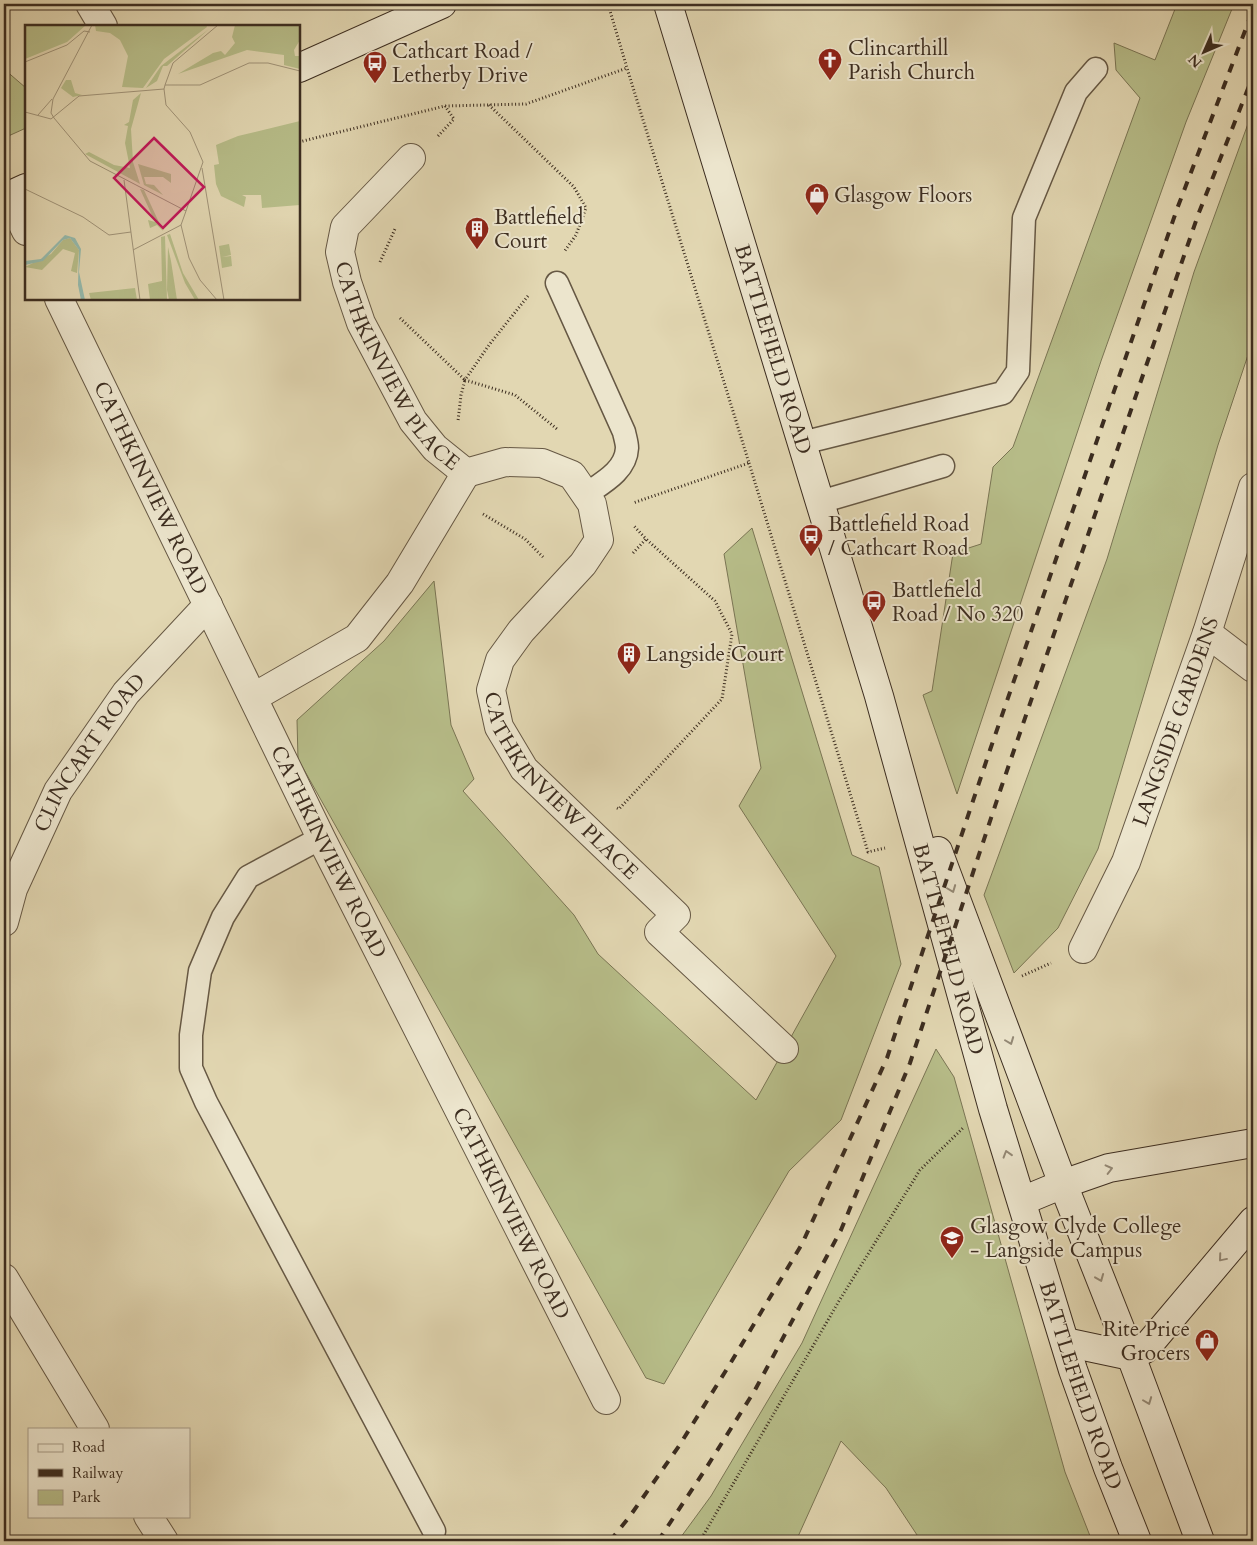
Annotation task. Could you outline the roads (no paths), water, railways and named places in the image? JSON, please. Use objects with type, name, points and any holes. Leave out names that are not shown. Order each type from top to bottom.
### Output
[{"type":"street","points":[[90,4],[102,25]]},
{"type":"street","points":[[300,68],[442,4]]},
{"type":"street","name":"BATTLEFIELD ROAD","points":[[668,4],[879,696],[993,1109],[1065,1342],[1108,1468],[1137,1541]]},
{"type":"street","name":"CATHKINVIEW PLACE","points":[[411,158],[345,227],[340,252],[347,282],[361,323],[412,422],[435,448],[466,473]]},
{"type":"street","points":[[13,194],[25,228]]},
{"type":"street","name":"CATHKINVIEW ROAD","points":[[59,300],[254,698],[320,838],[606,1400]]},
{"type":"street","name":"CATHKINVIEW PLACE","points":[[254,698],[357,638],[400,583],[466,473],[505,462],[542,463],[572,475],[592,504],[599,540],[583,564],[521,631],[500,660],[491,690],[499,727],[524,769],[676,914],[659,932],[784,1049]]},
{"type":"street","name":"LANGSIDE GARDENS","points":[[1083,949],[1126,862],[1207,633],[1253,488]]},
{"type":"street","name":"CLINCART ROAD","points":[[4,922],[13,889],[58,791],[126,693],[208,605]]},
{"type":"street","points":[[1207,633],[1253,668]]},
{"type":"street","name":"BATTLEFIELD ROAD","points":[[879,696],[1200,1541]]},
{"type":"street","points":[[1022,1201],[1109,1168],[1253,1143]]},
{"type":"street","points":[[1065,1342],[1131,1356],[1145,1349],[1253,1221]]},
{"type":"street","points":[[4,1278],[94,1428]]},
{"type":"street","points":[[149,1518],[164,1541]]},
{"type":"lane","points":[[802,443],[1003,393],[1018,371],[1024,218],[1076,92],[1096,68]]},
{"type":"lane","points":[[557,283],[624,432],[627,448],[622,465],[613,476],[585,495]]},
{"type":"lane","points":[[820,502],[943,466]]},
{"type":"lane","points":[[320,838],[248,877],[224,916],[200,971],[191,1035],[191,1068],[206,1102],[434,1531]]},
{"type":"railway","points":[[610,1541],[679,1446],[802,1244],[887,1058],[990,750],[1177,209],[1253,10]]},
{"type":"railway","points":[[658,1541],[755,1390],[841,1230],[910,1063],[1001,788],[1198,215],[1253,76]]},
{"type":"place","name":"Clincarthill Parish Church","points":[[830,81]]},
{"type":"place","name":"Cathcart Road / Letherby Drive","points":[[375,84]]},
{"type":"place","name":"Glasgow Floors","points":[[817,216]]},
{"type":"place","name":"Battlefield Court","points":[[477,250]]},
{"type":"place","name":"Battlefield Road / Cathcart Road","points":[[811,557]]},
{"type":"place","name":"Battlefield Road / No 320","points":[[874,623]]},
{"type":"place","name":"Langside Court","points":[[629,675]]},
{"type":"place","name":"Glasgow Clyde College - Langside Campus","points":[[952,1259]]},
{"type":"place","name":"Rite Price Grocers","points":[[1207,1362]]}]
